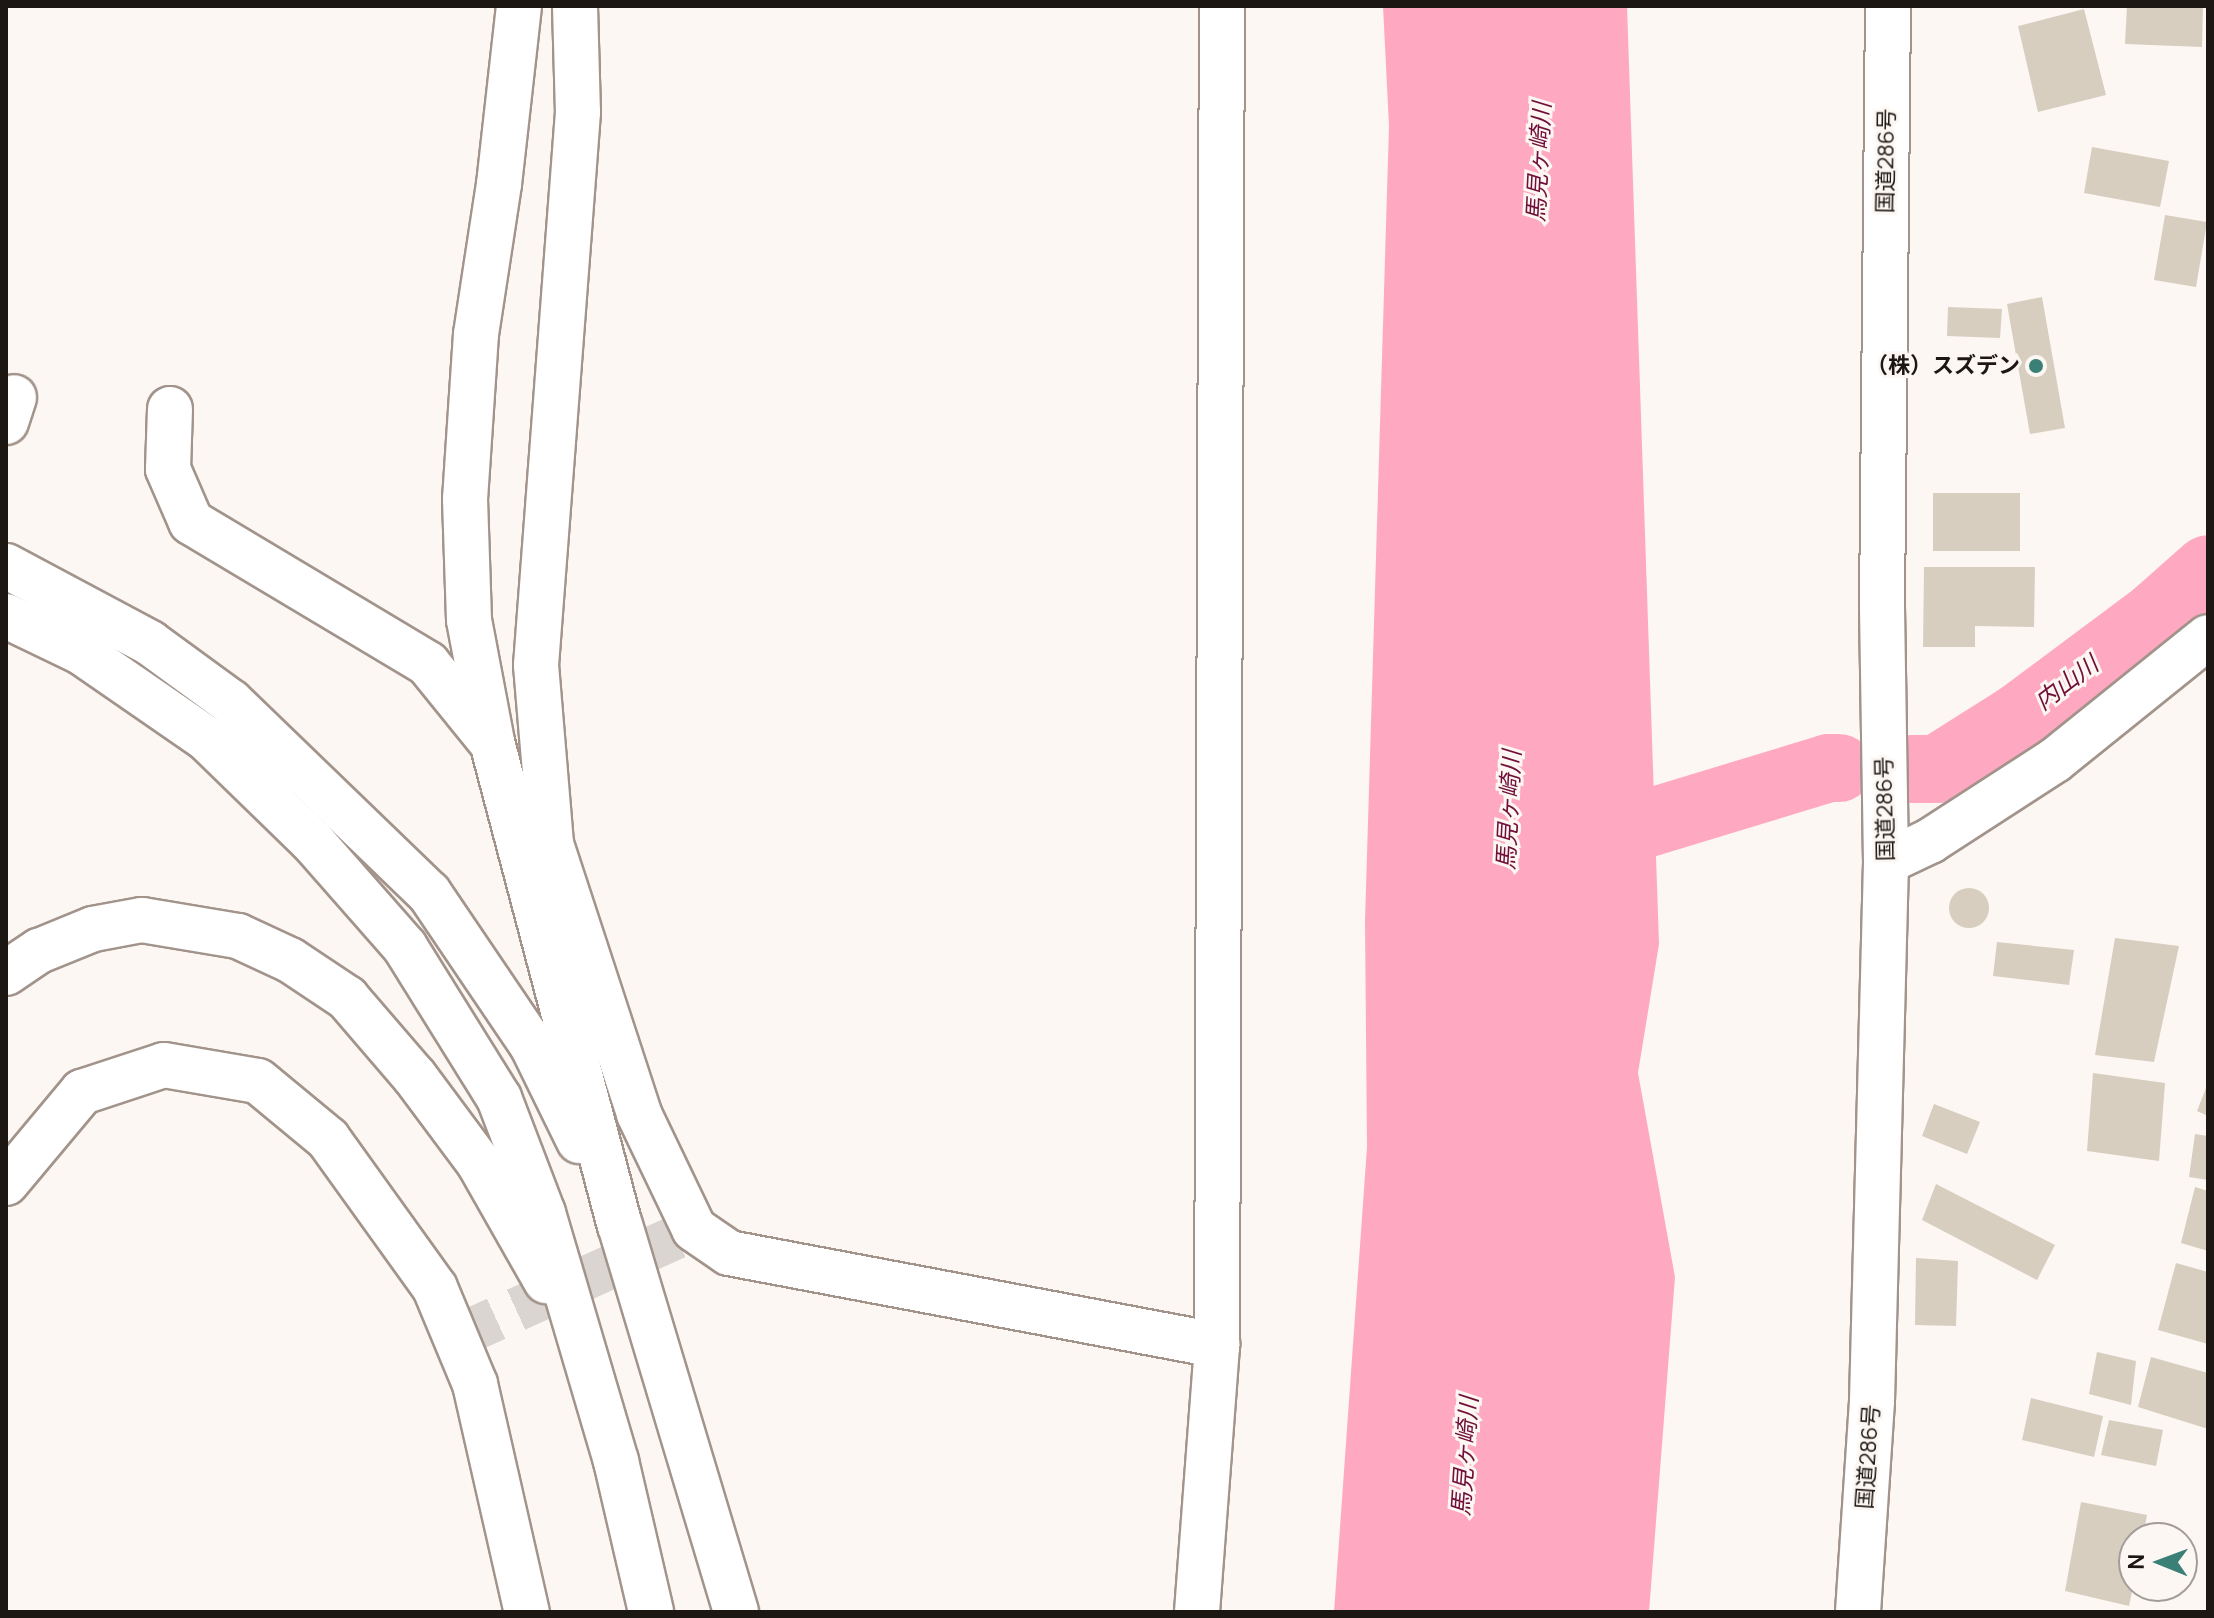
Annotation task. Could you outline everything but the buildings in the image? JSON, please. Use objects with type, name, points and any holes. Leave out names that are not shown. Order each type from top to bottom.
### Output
[{"type":"main road","points":[[519,6],[499,184],[476,334],[465,499],[469,620],[492,742],[620,1225],[736,1612]]},
{"type":"main road","points":[[575,6],[578,112],[536,665],[551,844],[639,1114],[694,1229],[729,1253],[1217,1345]]},
{"type":"main road","points":[[1197,1612],[1217,1345],[1222,6]]},
{"type":"main road","name":"国道286号","points":[[1858,1612],[1872,1401],[1886,862],[1882,606],[1888,6]]},
{"type":"main road","points":[[170,409],[168,469],[191,522],[428,664],[492,742]]},
{"type":"main road","points":[[6,566],[150,643],[231,702],[429,893],[532,1045],[620,1225]]},
{"type":"main road","points":[[6,616],[81,652],[207,739],[312,841],[405,947],[499,1098],[543,1213],[616,1461],[651,1612]]},
{"type":"main road","points":[[1886,862],[1930,841],[2055,760],[2208,637]]},
{"type":"main road","points":[[6,973],[39,951],[93,929],[142,920],[238,936],[290,960],[347,998],[415,1077],[479,1163],[580,1342]]},
{"type":"main road","points":[[6,1183],[82,1092],[164,1065],[258,1081],[328,1139],[435,1288],[475,1384],[527,1612]]},
{"type":"water","name":"馬見ヶ崎川","points":[[1383,6],[1627,6],[1659,944],[1638,1073],[1675,1277],[1649,1612],[1334,1612],[1367,1147],[1365,921],[1389,126]]},
{"type":"waterway","name":"内山川","points":[[1911,769],[1937,769],[2018,718],[2156,615],[2208,569]]},
{"type":"waterway","name":"内山川","points":[[1566,848],[1829,768],[1839,768]]},
{"type":"tunnel","points":[[456,1337],[694,1229]]},
{"type":"place","name":"（株）スズデン","points":[[2036,366]]}]
